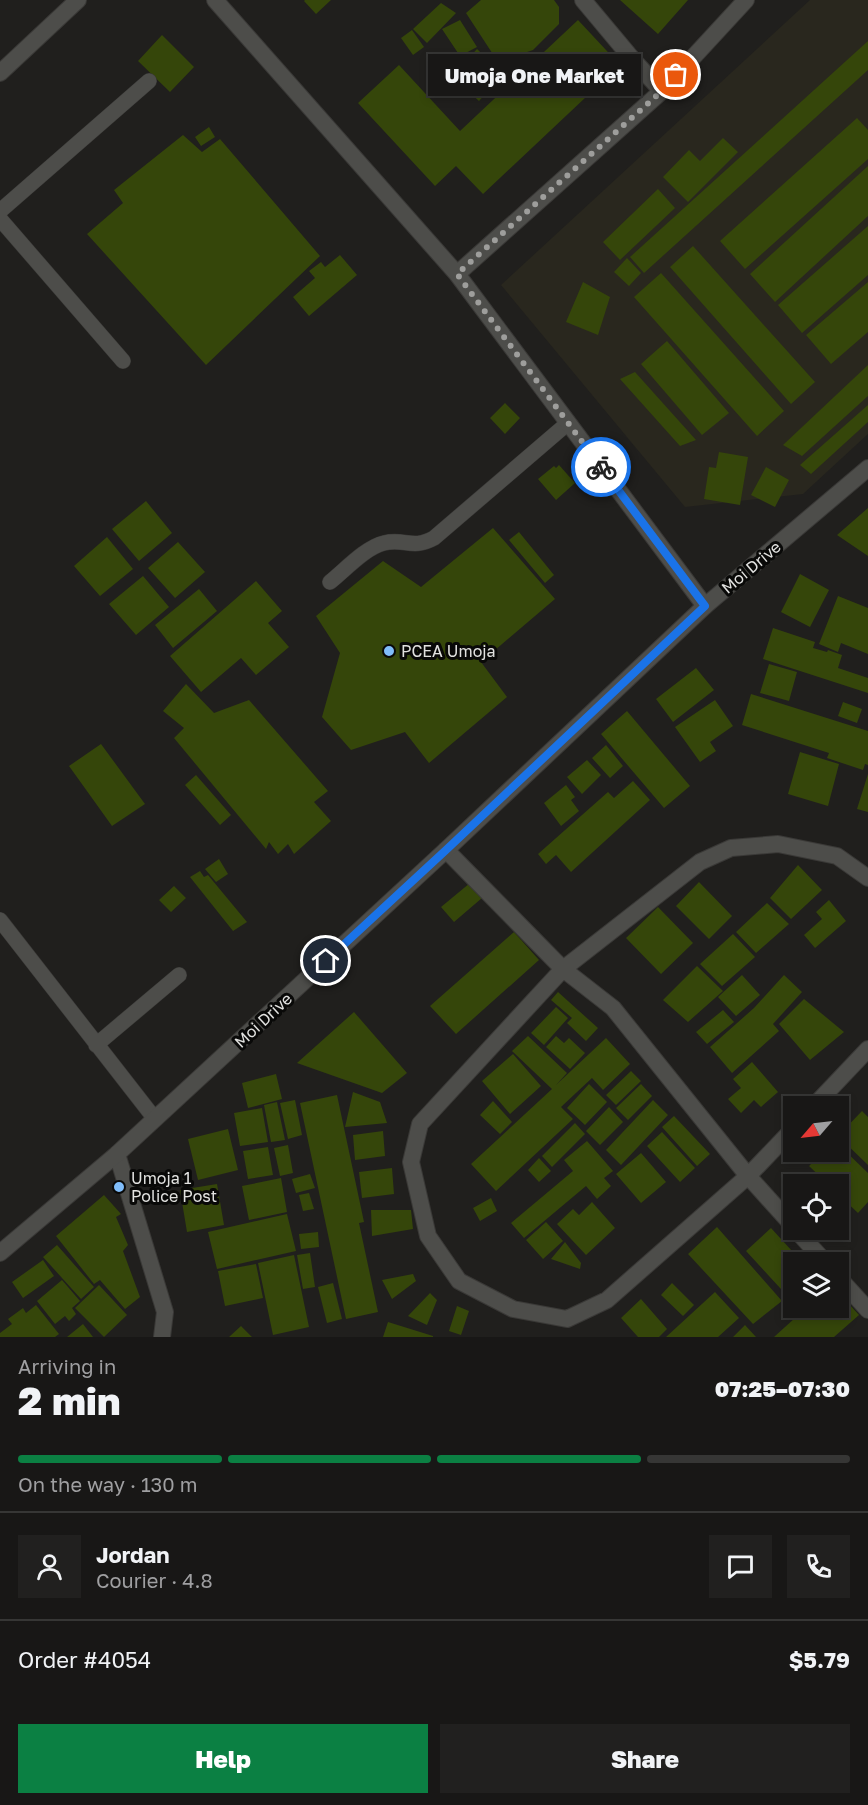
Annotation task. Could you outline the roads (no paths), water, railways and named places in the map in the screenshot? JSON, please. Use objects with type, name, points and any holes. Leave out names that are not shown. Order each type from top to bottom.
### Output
[{"type":"street","points":[[0,73],[78,0]]},
{"type":"street","points":[[215,0],[457,274],[705,606]]},
{"type":"street","points":[[583,0],[634,61],[663,90]]},
{"type":"street","points":[[457,274],[663,90],[746,0]]},
{"type":"street","name":"Moi Drive","points":[[0,1252],[117,1154],[446,850],[705,606],[868,468]]},
{"type":"street","points":[[783,1139],[748,1176],[607,1300],[567,1318],[513,1309],[459,1281],[428,1236],[411,1162],[420,1124],[563,969],[700,862],[731,848],[778,844],[837,856],[868,878]]},
{"type":"street","points":[[446,850],[563,969],[613,1008],[748,1176],[783,1215]]},
{"type":"street","points":[[823,1096],[868,1049]]},
{"type":"street","points":[[117,1154],[165,1312],[162,1337]]},
{"type":"street","points":[[806,1240],[816,1252]]},
{"type":"street","points":[[849,1289],[868,1310]]},
{"type":"lane","points":[[0,211],[148,81]]},
{"type":"lane","points":[[0,219],[123,361]]},
{"type":"lane","points":[[330,582],[369,550],[382,543],[397,541],[416,545],[434,538],[568,423]]},
{"type":"lane","points":[[0,920],[154,1119]]},
{"type":"lane","points":[[96,1045],[179,975]]},
{"type":"place","name":"Umoja One Market","points":[[676,75]]},
{"type":"place","name":"PCEA Umoja","points":[[389,651]]},
{"type":"place","name":"Umoja 1 Police Post","points":[[119,1187]]}]
